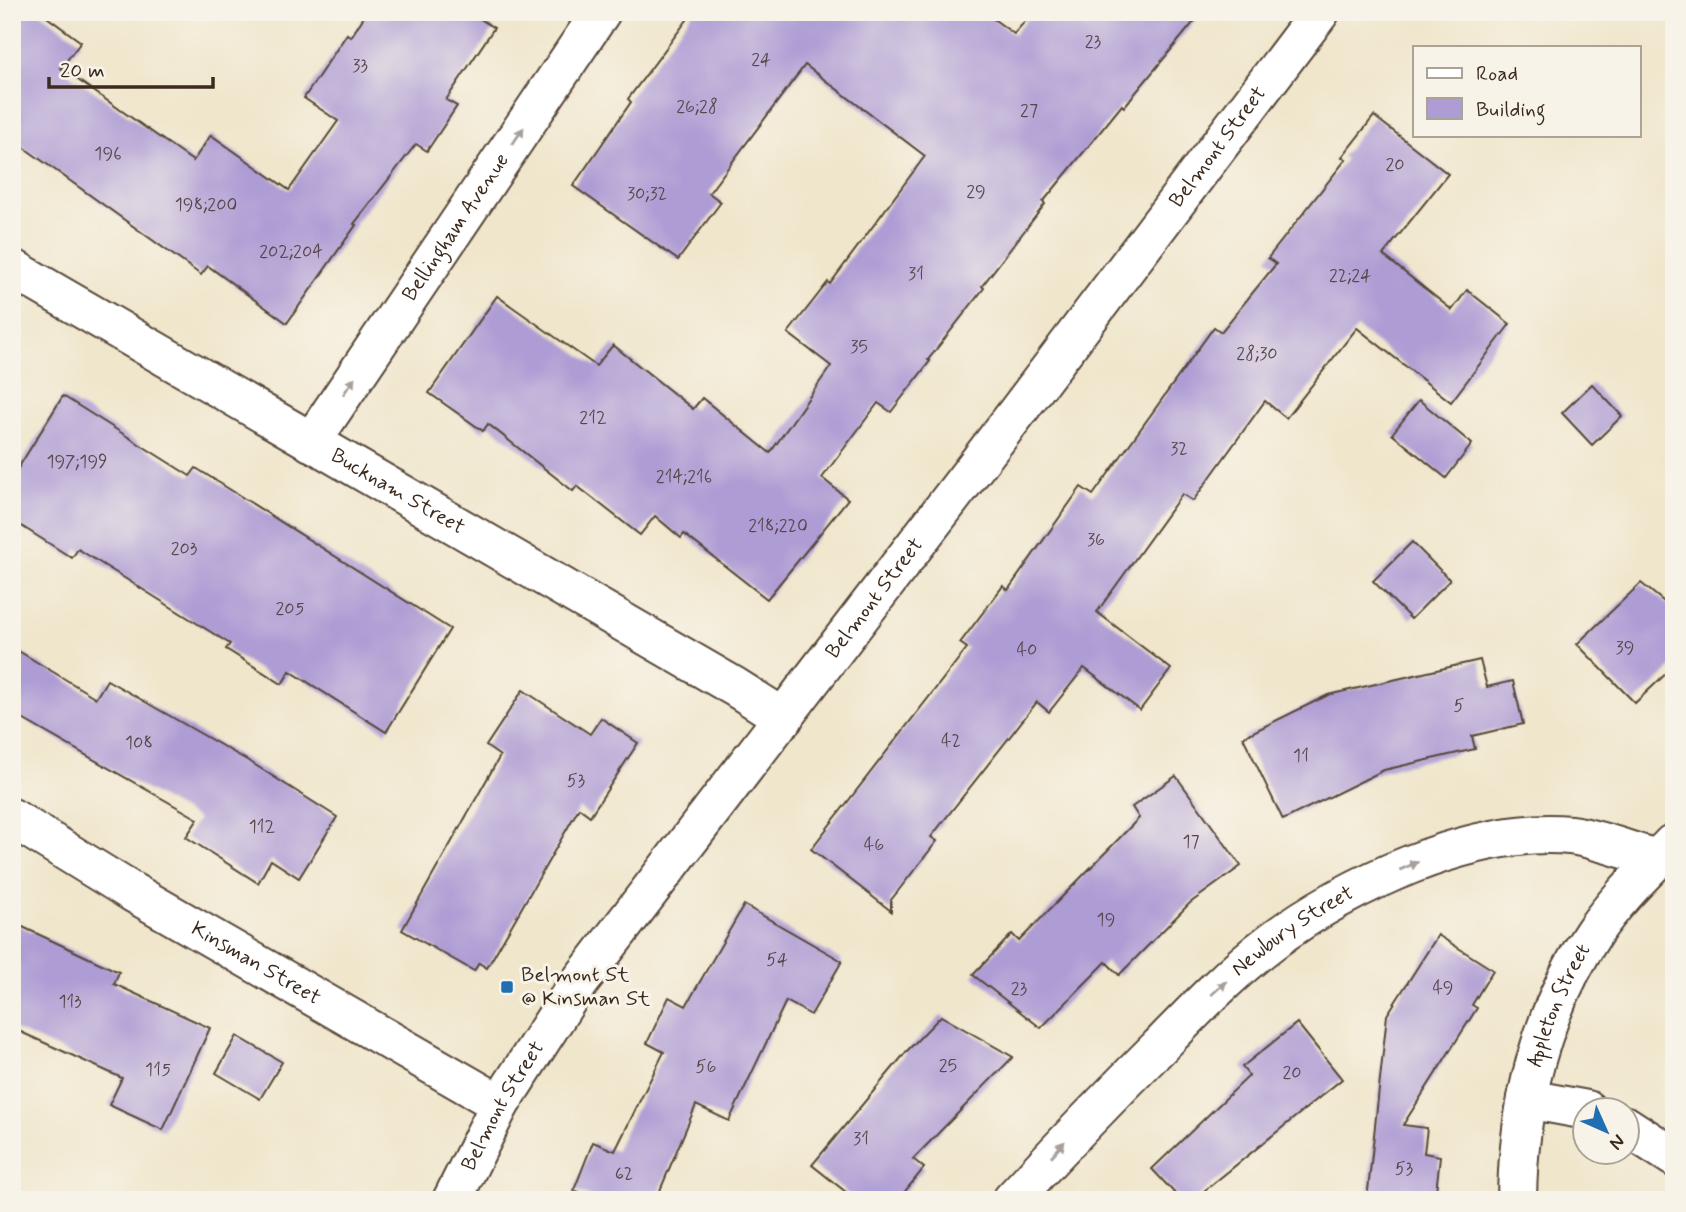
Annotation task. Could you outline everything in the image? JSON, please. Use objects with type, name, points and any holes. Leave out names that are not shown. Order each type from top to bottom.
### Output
[{"type":"street","name":"Bellingham Avenue","points":[[311,442],[601,12]]},
{"type":"street","name":"Belmont Street","points":[[452,1200],[500,1104],[573,991],[784,718],[1320,12]]},
{"type":"street","name":"Bucknam Street","points":[[12,268],[784,718]]},
{"type":"street","name":"Kinsman Street","points":[[12,818],[132,892],[500,1104]]},
{"type":"street","name":"Newbury Street","points":[[1012,1200],[1072,1134],[1202,1003],[1271,942],[1348,894],[1433,855],[1473,844],[1526,835],[1572,835],[1665,851]]},
{"type":"street","name":"Appleton Street","points":[[1517,1200],[1521,1136],[1527,1099],[1547,1024],[1578,957],[1607,915],[1665,851]]},
{"type":"street","points":[[1527,1099],[1570,1108]]},
{"type":"street","points":[[1640,1135],[1674,1157]]},
{"type":"building","points":[[12,12],[40,12],[81,42],[61,68],[193,161],[211,135],[289,190],[338,121],[304,98],[347,34],[351,37],[367,12],[470,12],[494,28],[446,100],[457,106],[427,151],[416,144],[354,224],[356,225],[287,323],[208,266],[201,275],[12,139]]},
{"type":"building","points":[[693,12],[984,12],[1014,34],[1033,12],[1202,12],[1043,202],[1045,204],[891,412],[878,403],[822,478],[848,499],[767,599],[684,534],[681,538],[655,516],[640,535],[577,486],[573,491],[488,424],[483,431],[429,393],[497,296],[596,366],[613,345],[693,409],[702,398],[770,453],[831,366],[788,333],[828,282],[830,284],[925,156],[805,65],[709,193],[721,202],[678,260],[573,186],[631,102],[628,99]]},
{"type":"building","points":[[1374,116],[1448,174],[1383,255],[1452,310],[1467,290],[1510,324],[1451,402],[1357,328],[1286,418],[1265,401],[1193,501],[1182,494],[1097,612],[1171,669],[1140,710],[1084,668],[1049,712],[1037,702],[931,837],[937,841],[891,900],[891,911],[811,849],[967,648],[960,643],[1003,586],[1008,590],[1081,487],[1093,495],[1214,327],[1221,332],[1276,264],[1268,258],[1346,159],[1342,157]]},
{"type":"building","points":[[1592,384],[1622,416],[1592,445],[1562,413]]},
{"type":"building","points":[[63,396],[190,476],[196,468],[450,629],[386,732],[290,671],[282,684],[226,649],[230,644],[78,549],[72,558],[12,520],[12,478]]},
{"type":"building","points":[[1419,400],[1472,444],[1446,478],[1392,434]]},
{"type":"building","points":[[1412,542],[1450,580],[1411,619],[1373,581]]},
{"type":"building","points":[[1641,583],[1674,610],[1674,666],[1635,703],[1577,644]]},
{"type":"building","points":[[12,647],[96,698],[107,680],[252,763],[337,817],[299,878],[271,860],[258,883],[186,837],[198,819],[12,713]]},
{"type":"building","points":[[1480,660],[1487,687],[1513,681],[1523,724],[1472,736],[1475,749],[1384,770],[1283,820],[1243,737],[1328,695]]},
{"type":"building","points":[[523,690],[590,734],[601,718],[638,743],[590,816],[579,808],[487,968],[479,963],[474,971],[402,930],[500,756],[486,746]]},
{"type":"building","points":[[1176,776],[1241,866],[1190,903],[1119,975],[1106,962],[1041,1028],[973,975],[1012,934],[1019,941],[1139,818],[1132,807]]},
{"type":"building","points":[[744,905],[842,961],[811,1015],[786,1001],[729,1121],[696,1105],[656,1200],[598,1200],[574,1190],[593,1142],[615,1151],[664,1052],[647,1043],[669,997],[686,1006]]},
{"type":"building","points":[[12,922],[119,972],[114,984],[210,1028],[163,1130],[109,1105],[122,1078],[12,1028]]},
{"type":"building","points":[[1438,935],[1493,970],[1472,1005],[1477,1008],[1403,1125],[1427,1128],[1424,1153],[1440,1156],[1435,1200],[1367,1200],[1387,1015]]},
{"type":"building","points":[[941,1016],[1013,1057],[913,1159],[924,1168],[898,1200],[856,1200],[812,1165],[906,1052]]},
{"type":"building","points":[[1297,1023],[1342,1079],[1193,1200],[1181,1200],[1152,1169],[1249,1076],[1242,1067]]},
{"type":"building","points":[[237,1036],[282,1062],[260,1099],[216,1073]]},
{"type":"place","name":"Belmont St @ Kinsman St","points":[[507,987]]}]
